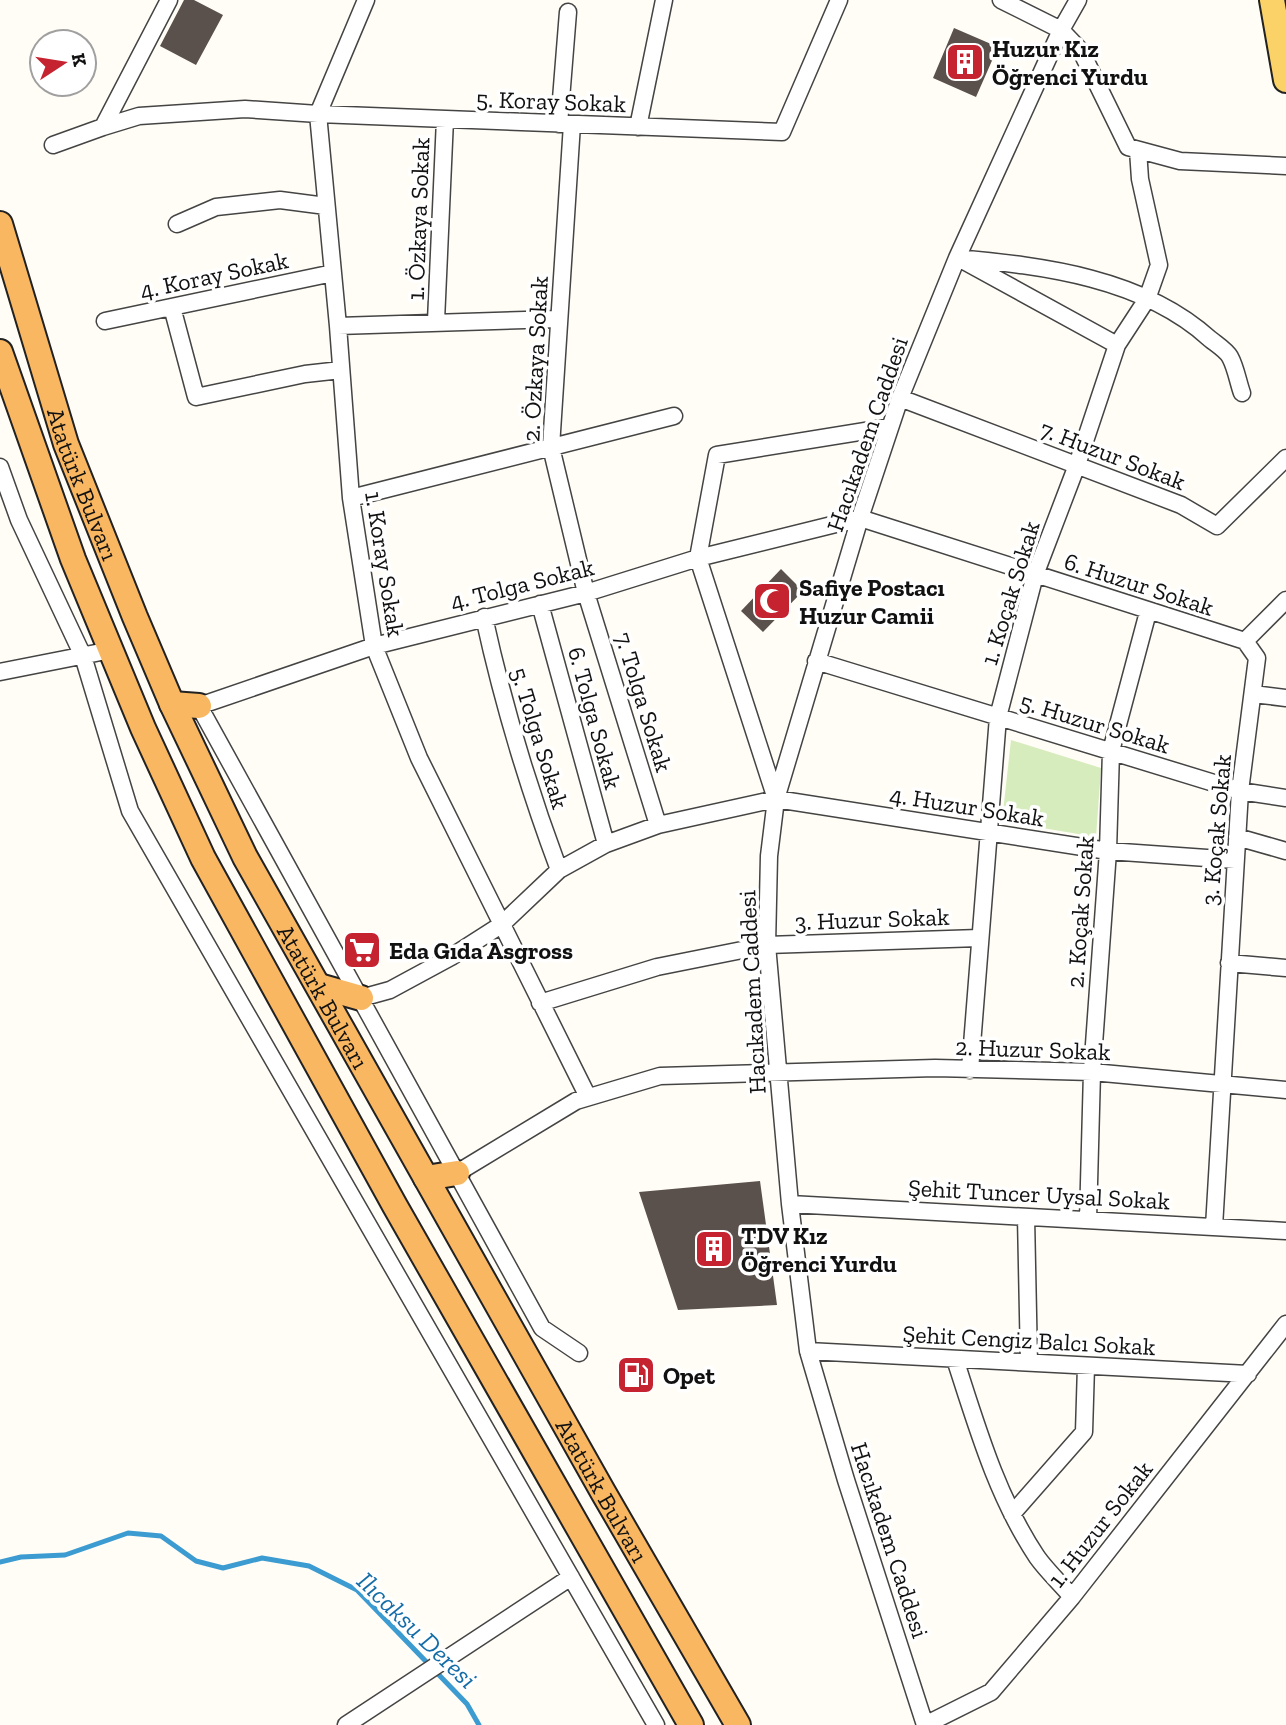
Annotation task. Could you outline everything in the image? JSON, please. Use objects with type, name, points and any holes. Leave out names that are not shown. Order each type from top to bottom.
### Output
[{"type":"highway","name":"Atatürk Bulvarı","points":[[0,224],[66,444],[172,704],[245,857],[738,1725]]},
{"type":"highway","name":"Atatürk Bulvarı","points":[[0,352],[73,559],[143,728],[209,870],[395,1206],[691,1725]]},
{"type":"highway","points":[[172,704],[200,706]]},
{"type":"highway","points":[[319,986],[361,998]]},
{"type":"highway","points":[[426,1178],[457,1173]]},
{"type":"main road","points":[[1272,0],[1286,80]]},
{"type":"street","points":[[103,127],[169,0]]},
{"type":"street","name":"1. Koray Sokak","points":[[366,0],[318,114],[351,498],[374,646],[419,758],[588,1097]]},
{"type":"street","points":[[638,127],[664,0]]},
{"type":"street","name":"5. Koray Sokak","points":[[53,145],[139,116],[245,108],[318,114],[782,132],[839,0]]},
{"type":"street","points":[[1001,0],[1061,30],[1080,51],[1128,147],[1180,161],[1286,166]]},
{"type":"street","name":"Hacıkadem Caddesi","points":[[925,1725],[807,1352],[790,1204],[767,945],[769,856],[776,799],[860,517],[900,398],[957,258],[1061,30],[1078,0]]},
{"type":"street","name":"2. Özkaya Sokak","points":[[568,12],[559,319],[551,447],[586,593]]},
{"type":"street","name":"1. Özkaya Sokak","points":[[436,321],[445,119]]},
{"type":"street","name":"1. Koçak Sokak","points":[[970,1070],[998,717],[1035,575],[1077,465],[1117,345],[1147,299],[1159,265],[1140,179],[1138,150]]},
{"type":"street","points":[[177,225],[216,207],[280,200],[326,206]]},
{"type":"street","points":[[957,258],[1018,263],[1081,276],[1147,299],[1196,326],[1229,356],[1242,393]]},
{"type":"street","points":[[957,258],[1117,345]]},
{"type":"street","name":"4. Koray Sokak","points":[[105,321],[333,273]]},
{"type":"street","points":[[172,307],[197,397],[305,374],[341,370]]},
{"type":"street","points":[[338,326],[559,319]]},
{"type":"street","name":"7. Huzur Sokak","points":[[900,398],[1181,505],[1217,526],[1286,458]]},
{"type":"street","points":[[351,498],[674,416]]},
{"type":"street","points":[[361,998],[390,990],[450,957],[500,925],[559,870],[606,844],[658,825],[776,799],[698,558],[718,455],[890,427]]},
{"type":"street","points":[[0,467],[19,520],[83,656],[130,811],[656,1725]]},
{"type":"street","name":"4. Tolga Sokak","points":[[200,706],[374,646],[586,593],[698,558],[860,517]]},
{"type":"street","name":"6. Huzur Sokak","points":[[860,517],[1148,612],[1245,641]]},
{"type":"street","name":"7. Tolga Sokak","points":[[586,593],[658,825]]},
{"type":"street","points":[[1245,641],[1286,600]]},
{"type":"street","name":"6. Tolga Sokak","points":[[540,604],[606,844]]},
{"type":"street","name":"2. Koçak Sokak","points":[[1088,1220],[1092,1072],[1108,851],[1111,751],[1148,612]]},
{"type":"street","name":"5. Tolga Sokak","points":[[484,617],[499,688],[515,743],[559,870]]},
{"type":"street","name":"3. Koçak Sokak","points":[[1214,1227],[1240,791],[1257,658],[1245,641]]},
{"type":"street","points":[[0,672],[111,650]]},
{"type":"street","name":"5. Huzur Sokak","points":[[816,661],[1240,791],[1286,798]]},
{"type":"street","points":[[1253,694],[1286,698]]},
{"type":"street","points":[[200,706],[542,1328],[579,1353]]},
{"type":"street","name":"4. Huzur Sokak","points":[[776,799],[1108,851],[1235,860]]},
{"type":"street","points":[[1237,837],[1286,850]]},
{"type":"street","name":"3. Huzur Sokak","points":[[540,1003],[657,967],[767,945],[979,938]]},
{"type":"street","points":[[1228,963],[1286,968]]},
{"type":"street","name":"2. Huzur Sokak","points":[[457,1173],[576,1101],[660,1076],[935,1068],[1092,1072],[1286,1090]]},
{"type":"street","name":"Şehit Tuncer Uysal Sokak","points":[[790,1204],[1286,1231]]},
{"type":"street","points":[[1026,1217],[1028,1363]]},
{"type":"street","name":"1. Huzur Sokak","points":[[925,1725],[991,1692],[1072,1597],[1286,1324]]},
{"type":"street","name":"Şehit Cengiz Balcı Sokak","points":[[807,1352],[1248,1374]]},
{"type":"street","points":[[955,1359],[984,1450],[1012,1514],[1038,1559],[1072,1597]]},
{"type":"street","points":[[1012,1514],[1084,1432],[1086,1366]]},
{"type":"street","points":[[346,1725],[570,1577]]},
{"type":"green space","points":[[1011,740],[1101,768],[1096,837],[1002,821]]},
{"type":"building","points":[[184,0],[194,0],[223,15],[196,65],[160,46]]},
{"type":"building","name":"Huzur Kız Öğrenci Yurdu","points":[[954,28],[998,47],[976,97],[933,78]]},
{"type":"building","name":"Safiye Postacı Huzur Camii","points":[[781,569],[803,591],[763,632],[741,611]]},
{"type":"building","name":"TDV Kız Öğrenci Yurdu","points":[[760,1181],[777,1305],[678,1310],[639,1192]]},
{"type":"waterway","name":"Ilıcaksu Deresi","points":[[0,1562],[21,1557],[65,1555],[128,1533],[161,1536],[196,1561],[223,1568],[262,1558],[309,1566],[357,1590],[467,1704],[479,1725]]},
{"type":"place","name":"Huzur Kız Öğrenci Yurdu","points":[[965,62]]},
{"type":"place","name":"Safiye Postacı Huzur Camii","points":[[772,601]]},
{"type":"place","name":"Eda Gıda Asgross","points":[[362,950]]},
{"type":"place","name":"TDV Kız Öğrenci Yurdu","points":[[714,1249]]},
{"type":"place","name":"Opet","points":[[636,1375]]}]
